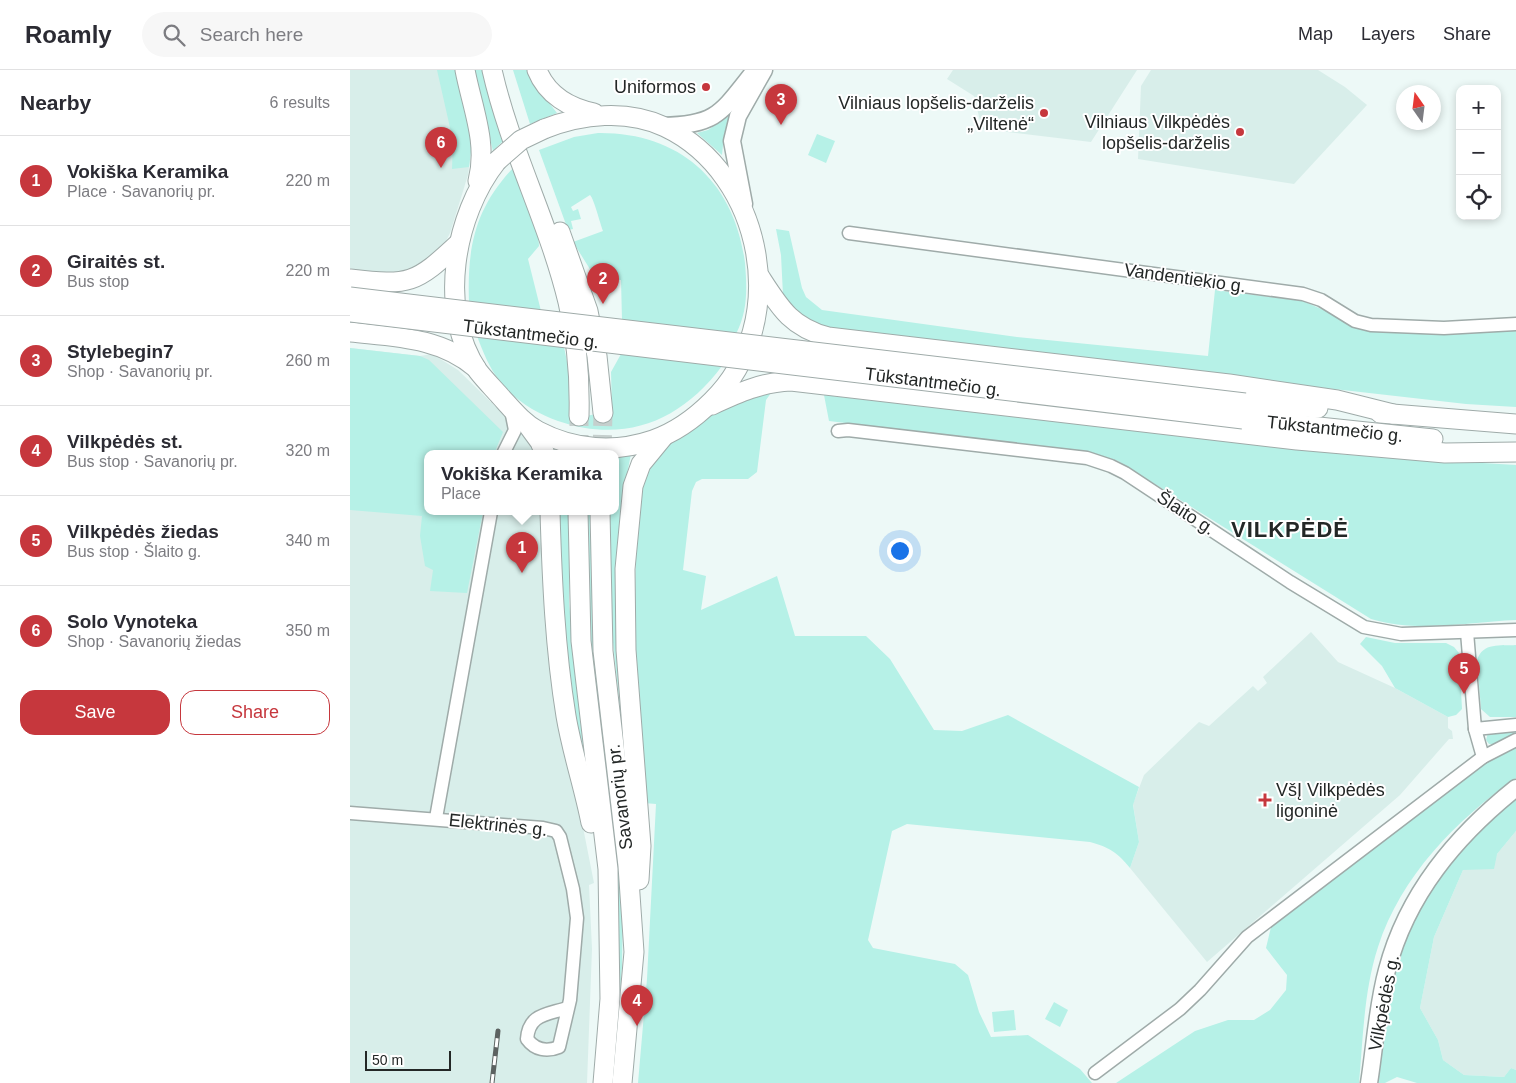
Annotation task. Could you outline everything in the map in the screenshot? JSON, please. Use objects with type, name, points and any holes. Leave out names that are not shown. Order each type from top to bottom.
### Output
[{"type":"highway","points":[[464,70],[483,154],[476,191],[459,243],[454,283],[455,298],[464,341],[478,370]]},
{"type":"highway","points":[[492,70],[588,311],[597,356],[603,414]]},
{"type":"highway","points":[[504,70],[508,108],[554,252],[568,303],[578,360],[579,416]]},
{"type":"highway","points":[[538,70],[551,90],[565,103],[582,110],[606,116]]},
{"type":"highway","points":[[476,191],[497,161],[521,140],[544,129],[579,118],[606,116],[633,118],[663,126],[695,146],[720,169],[733,190],[750,228],[760,277],[757,319],[746,353],[732,377],[704,409]]},
{"type":"highway","points":[[350,280],[389,284],[406,282],[432,268],[459,243]]},
{"type":"highway","points":[[760,277],[780,308],[793,322],[814,333],[828,337],[1229,384],[1337,400],[1393,414]]},
{"type":"highway","name":"Tūkstantmečio g.","points":[[350,297],[1516,447]]},
{"type":"highway","name":"Tūkstantmečio g.","points":[[350,312],[1244,411],[1393,414],[1516,424]]},
{"type":"highway","points":[[350,332],[433,343],[457,354],[478,370],[527,424],[543,450]]},
{"type":"highway","points":[[634,952],[640,846],[626,650],[625,569],[633,486],[641,464],[664,436],[704,409],[747,390],[766,384],[791,381],[1298,440],[1445,453],[1516,452]]},
{"type":"highway","points":[[527,424],[549,437],[594,448],[620,447],[664,436]]},
{"type":"highway","points":[[550,515],[552,585],[566,715],[609,897]]},
{"type":"highway","name":"Savanorių pr.","points":[[578,515],[580,641],[608,869],[610,999],[603,1083]]},
{"type":"highway","name":"Savanorių pr.","points":[[600,515],[603,651],[624,830],[634,952],[622,1083]]},
{"type":"main road","points":[[663,126],[693,125],[710,119],[730,103],[755,70]]},
{"type":"main road","points":[[750,228],[735,167],[732,141],[738,116],[764,70]]},
{"type":"main road","name":"Vilkpėdės g.","points":[[1369,1083],[1386,971],[1405,919],[1416,896],[1447,853],[1484,814],[1516,788]]},
{"type":"street","name":"Vandentiekio g.","points":[[849,233],[1303,294],[1321,300],[1355,321],[1371,325],[1444,328],[1516,324]]},
{"type":"street","points":[[505,450],[515,430],[510,406]]},
{"type":"street","name":"Šlaito g.","points":[[838,431],[858,431],[1087,458],[1101,462],[1125,473],[1290,582],[1364,627],[1401,634],[1516,630]]},
{"type":"street","points":[[511,441],[521,436],[528,436],[542,450]]},
{"type":"street","points":[[436,818],[490,515]]},
{"type":"street","points":[[1467,632],[1474,729],[1483,756]]},
{"type":"street","points":[[1474,729],[1516,725]]},
{"type":"street","points":[[1095,1073],[1180,1009],[1200,990],[1247,937],[1483,756],[1516,740]]},
{"type":"street","name":"Elektrinės g.","points":[[350,813],[436,818],[543,828],[556,832],[560,837],[573,889],[577,918],[570,1000],[567,1008]]},
{"type":"shaded area","points":[[350,70],[458,70],[472,144],[468,175],[450,233],[443,247],[412,271],[372,275],[350,268]]},
{"type":"shaded area","name":"Vilniaus lopšelis-darželis „Viltenė“","points":[[953,70],[1137,70],[1091,142],[982,129],[974,96],[947,79]]},
{"type":"shaded area","name":"Vilniaus Vilkpėdės lopšelis-darželis","points":[[1151,70],[1318,70],[1345,87],[1367,105],[1294,184],[1138,159],[1141,86]]},
{"type":"shaded area","points":[[350,348],[420,356],[432,354],[458,370],[497,408],[528,441],[533,450],[424,450],[424,515],[544,515],[563,726],[594,883],[589,885],[592,949],[587,1083],[350,1083]]},
{"type":"shaded area","name":"VšĮ Vilkpėdės ligoninė","points":[[1311,632],[1338,662],[1395,688],[1448,717],[1448,728],[1452,731],[1453,739],[1449,739],[1400,795],[1207,962],[1130,868],[1139,842],[1133,804],[1144,775],[1199,722],[1209,726],[1253,686],[1258,691],[1267,683],[1263,677]]},
{"type":"shaded area","points":[[1516,831],[1516,1070],[1511,1068],[1504,1077],[1464,1075],[1443,1060],[1438,1040],[1420,1008],[1434,937],[1463,870],[1497,854]]},
{"type":"green space","points":[[437,70],[458,70],[472,144],[469,167],[452,169],[453,141]]},
{"type":"green space","points":[[473,70],[483,70],[504,140],[493,151]]},
{"type":"green space","points":[[513,70],[530,70],[542,94],[557,113],[530,124]]},
{"type":"green space","points":[[730,115],[724,135],[722,155],[697,133],[708,130]]},
{"type":"green space","points":[[598,133],[627,135],[654,142],[678,152],[698,167],[716,186],[729,208],[739,234],[745,263],[745,308],[736,334],[622,320],[621,280],[598,282],[573,242],[603,231],[592,197],[590,195],[571,207],[573,211],[578,209],[581,219],[571,221],[573,229],[568,230],[539,150],[574,137]]},
{"type":"green space","points":[[817,134],[835,141],[826,163],[808,155]]},
{"type":"green space","points":[[514,167],[538,233],[539,246],[528,259],[541,311],[469,302],[470,263],[476,229],[490,198]]},
{"type":"green space","points":[[776,229],[789,231],[802,288],[806,297],[822,310],[1017,337],[1208,356],[1215,290],[1303,301],[1344,319],[1516,328],[1516,407],[1466,404],[831,332],[804,322],[783,295],[781,255]]},
{"type":"green space","points":[[477,336],[564,347],[572,386],[586,416],[612,411],[611,372],[621,354],[722,366],[689,401],[670,414],[650,423],[629,428],[606,430],[558,421],[526,405],[511,394],[499,380],[484,354]]},
{"type":"green space","points":[[350,348],[420,356],[429,360],[503,432],[496,450],[424,450],[424,515],[482,515],[467,593],[430,591],[433,570],[425,566],[420,536],[422,516],[350,510]]},
{"type":"green space","points":[[771,393],[766,400],[757,472],[748,479],[702,479],[696,482],[692,491],[683,570],[706,576],[701,610],[777,576],[795,636],[866,636],[890,659],[934,730],[962,731],[1008,715],[1139,787],[1133,805],[1139,842],[1130,868],[1113,851],[1090,842],[907,824],[892,831],[868,940],[873,948],[955,964],[968,975],[979,1012],[991,1037],[1028,1035],[1080,1069],[1092,1083],[638,1083],[647,979],[656,804],[644,803],[638,709],[635,583],[636,524],[639,492],[644,476],[651,464],[661,452],[687,429],[731,403],[750,396]]},
{"type":"green space","points":[[824,395],[1349,455],[1516,465],[1516,620],[1425,626],[1389,623],[1371,619],[1118,461],[1093,453],[829,421]]},
{"type":"green space","points":[[631,454],[625,484],[625,756],[612,633],[608,515],[619,515],[619,455]]},
{"type":"green space","points":[[557,515],[569,515],[569,603],[590,795],[572,700],[566,644]]},
{"type":"green space","points":[[586,515],[593,515],[623,907],[622,967],[618,1014],[618,900],[588,647]]},
{"type":"green space","points":[[1366,637],[1395,643],[1446,643],[1454,647],[1459,653],[1462,709],[1456,715],[1448,717],[1395,688],[1382,666],[1360,644]]},
{"type":"green space","points":[[1516,645],[1516,717],[1490,717],[1481,709],[1477,660],[1483,650],[1493,646]]},
{"type":"green space","points":[[1516,730],[1516,736],[1494,744],[1489,744],[1486,740],[1488,733]]},
{"type":"green space","points":[[1516,747],[1516,778],[1472,812],[1433,852],[1416,873],[1388,921],[1373,963],[1365,1014],[1359,1083],[1116,1083],[1195,1031],[1228,1020],[1254,1020],[1270,1010],[1286,990],[1287,975],[1266,948],[1271,927],[1485,763]]},
{"type":"green space","points":[[1516,799],[1516,831],[1497,854],[1494,869],[1463,870],[1434,937],[1420,1008],[1438,1040],[1443,1060],[1464,1075],[1504,1077],[1511,1068],[1516,1070],[1516,1083],[1417,1083],[1397,1077],[1385,1083],[1378,1083],[1387,1011],[1394,975],[1412,922],[1450,862],[1483,827]]},
{"type":"green space","points":[[1054,1002],[1068,1010],[1060,1027],[1045,1019]]},
{"type":"green space","points":[[1014,1010],[1016,1030],[994,1032],[992,1012]]},
{"type":"tunnel","points":[[602,450],[603,413]]},
{"type":"tunnel","points":[[579,416],[579,450]]},
{"type":"railway","points":[[492,1083],[498,1031]]},
{"type":"place","name":"Uniformos","points":[[706,87]]},
{"type":"place","name":"Vilniaus lopšelis-darželis „Viltenė“","points":[[1044,113]]},
{"type":"place","name":"Stylebegin7","points":[[781,125]]},
{"type":"place","name":"Vilniaus Vilkpėdės lopšelis-darželis","points":[[1240,132]]},
{"type":"place","name":"Solo Vynoteka","points":[[441,168]]},
{"type":"place","name":"Giraitės st.","points":[[603,304]]},
{"type":"place","name":"Vokiška Keramika","points":[[522,573]]},
{"type":"place","name":"Vilkpėdės žiedas","points":[[1464,694]]},
{"type":"place","name":"VšĮ Vilkpėdės ligoninė","points":[[1265,800]]},
{"type":"place","name":"Vilkpėdės st.","points":[[637,1026]]},
{"type":"district","name":"VILKPĖDĖ","points":[[1290,529]]}]
